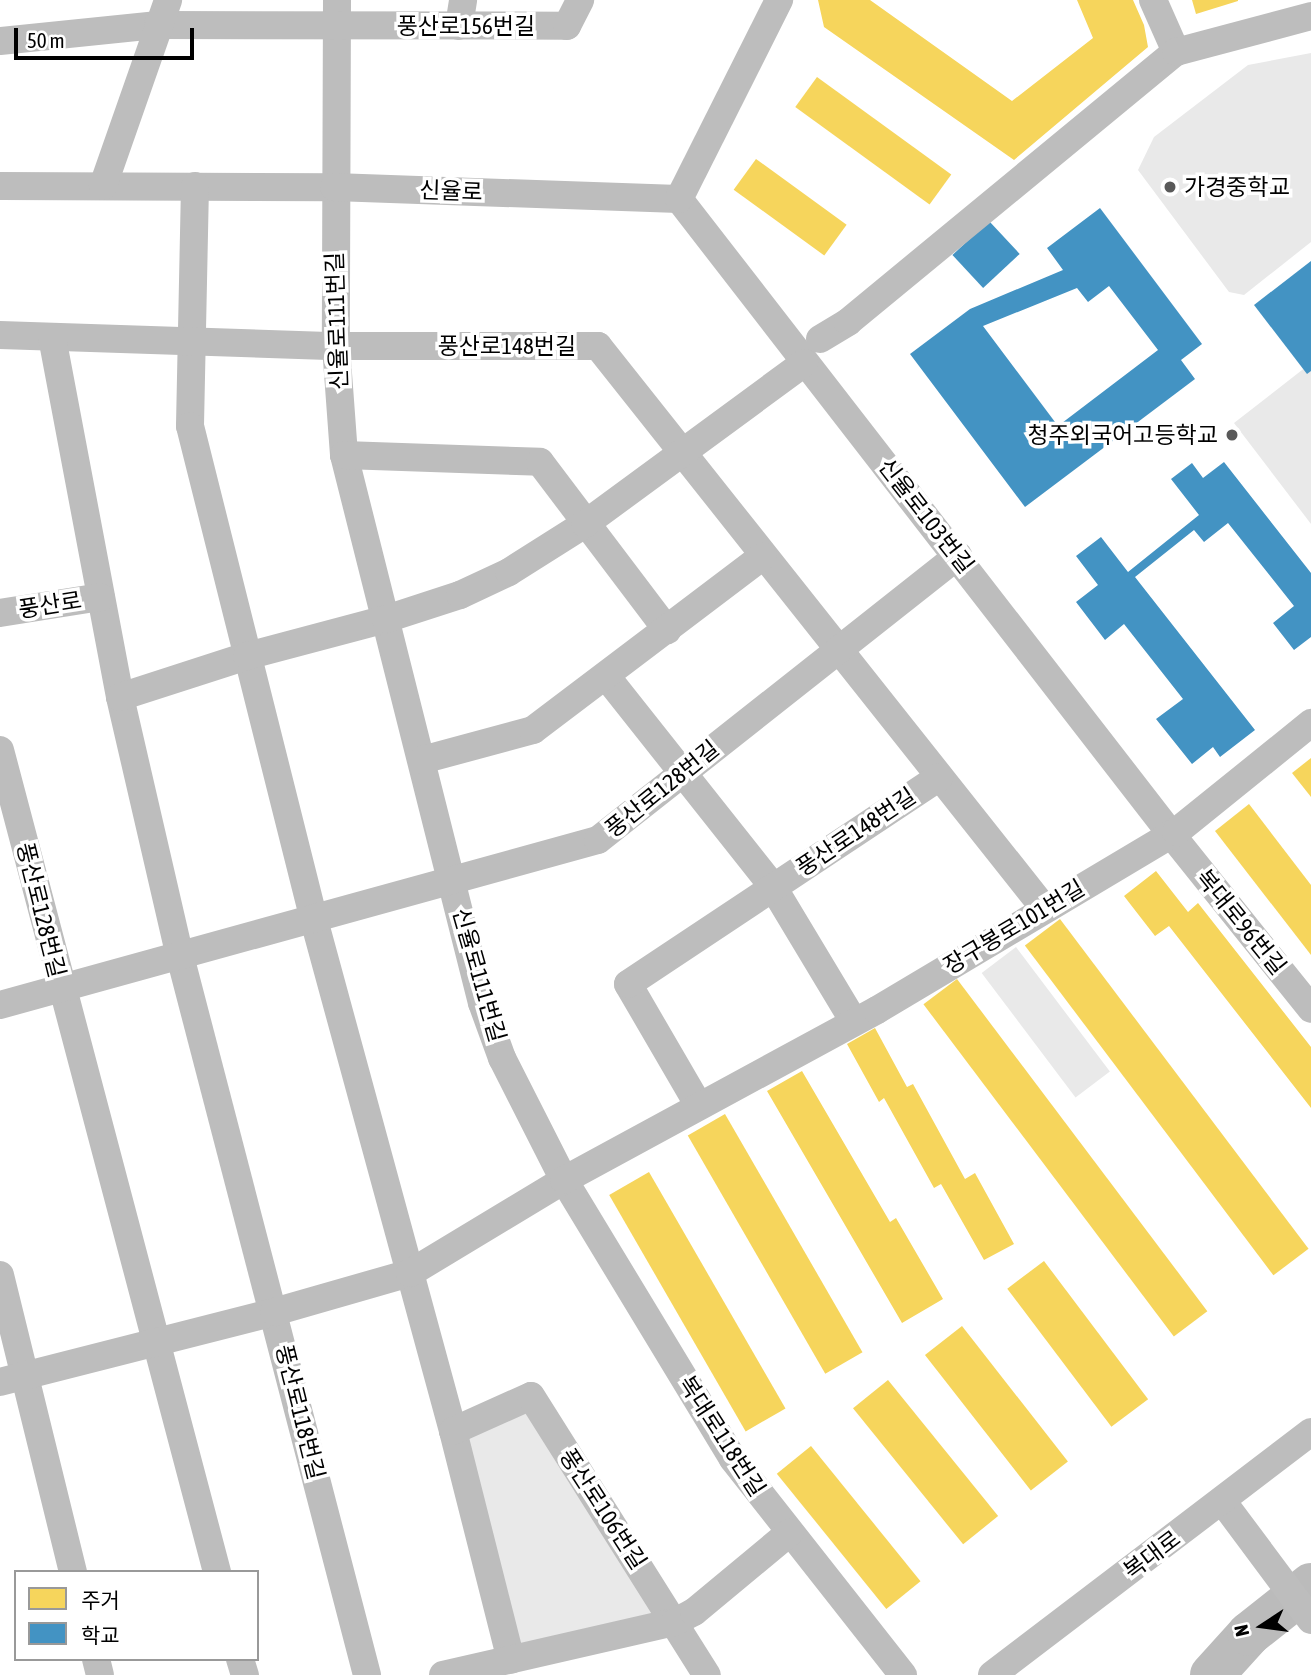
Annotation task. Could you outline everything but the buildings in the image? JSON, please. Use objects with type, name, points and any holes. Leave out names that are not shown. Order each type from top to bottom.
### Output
[{"type":"street","name":"풍산로156번길","points":[[0,41],[163,13],[461,13],[567,26],[580,0]]},
{"type":"street","points":[[1153,0],[1176,52]]},
{"type":"street","points":[[679,199],[768,4]]},
{"type":"street","points":[[103,186],[163,13]]},
{"type":"street","name":"신율로111번길","points":[[337,13],[334,187],[336,346],[344,455],[482,1003],[502,1058],[564,1180]]},
{"type":"street","points":[[820,339],[848,322],[1176,52],[1311,16]]},
{"type":"street","name":"신율로","points":[[0,186],[334,187],[679,199]]},
{"type":"street","points":[[195,186],[190,426],[314,920],[453,1430],[510,1660]]},
{"type":"street","name":"신율로103번길","points":[[679,199],[1171,834]]},
{"type":"street","name":"풍산로148번길","points":[[0,335],[336,346],[598,346],[1044,908]]},
{"type":"street","points":[[52,337],[120,697],[180,956]]},
{"type":"street","points":[[120,697],[247,656],[386,619],[460,595],[509,572],[585,524],[804,363]]},
{"type":"street","points":[[344,455],[540,462],[667,630]]},
{"type":"street","points":[[422,760],[533,730],[764,556]]},
{"type":"street","name":"풍산로128번길","points":[[0,1005],[598,841],[837,649],[958,556]]},
{"type":"street","name":"풍산로","points":[[0,613],[101,597]]},
{"type":"street","points":[[606,676],[684,771],[773,887],[854,1022]]},
{"type":"street","name":"장구봉로101번길","points":[[564,1180],[854,1022],[1171,834],[1311,723]]},
{"type":"street","name":"풍산로128번길","points":[[0,750],[60,988],[155,1342]]},
{"type":"street","name":"풍산로148번길","points":[[773,887],[939,777]]},
{"type":"street","name":"복대로96번길","points":[[1171,834],[1311,1009]]},
{"type":"street","points":[[699,1106],[628,984],[773,887]]},
{"type":"street","name":"풍산로118번길","points":[[180,956],[367,1675]]},
{"type":"street","name":"풍산로118번길","points":[[12,1380],[274,1312],[410,1273],[564,1180]]},
{"type":"street","name":"복대로118번길","points":[[564,1180],[733,1459],[903,1675]]},
{"type":"street","points":[[0,1275],[12,1380],[73,1570]]},
{"type":"street","points":[[155,1342],[216,1570]]},
{"type":"street","name":"풍산로106번길","points":[[453,1430],[531,1396],[707,1675]]},
{"type":"street","name":"복대로","points":[[992,1675],[1223,1502],[1311,1432]]},
{"type":"street","points":[[1223,1502],[1311,1620]]},
{"type":"street","points":[[443,1675],[675,1622],[694,1612],[789,1533]]},
{"type":"shaded area","points":[[1311,53],[1311,242],[1244,295],[1229,292],[1138,170],[1154,137],[1248,65]]},
{"type":"shaded area","points":[[1311,363],[1311,524],[1234,423]]},
{"type":"shaded area","points":[[1016,947],[1110,1072],[1076,1097],[982,973]]},
{"type":"shaded area","points":[[523,1409],[659,1618],[519,1648],[466,1436]]},
{"type":"waterway","points":[[1212,1675],[1249,1634],[1311,1585]]},
{"type":"place","name":"가경중학교","points":[[1170,187]]},
{"type":"place","name":"청주외국어고등학교","points":[[1232,435]]}]
